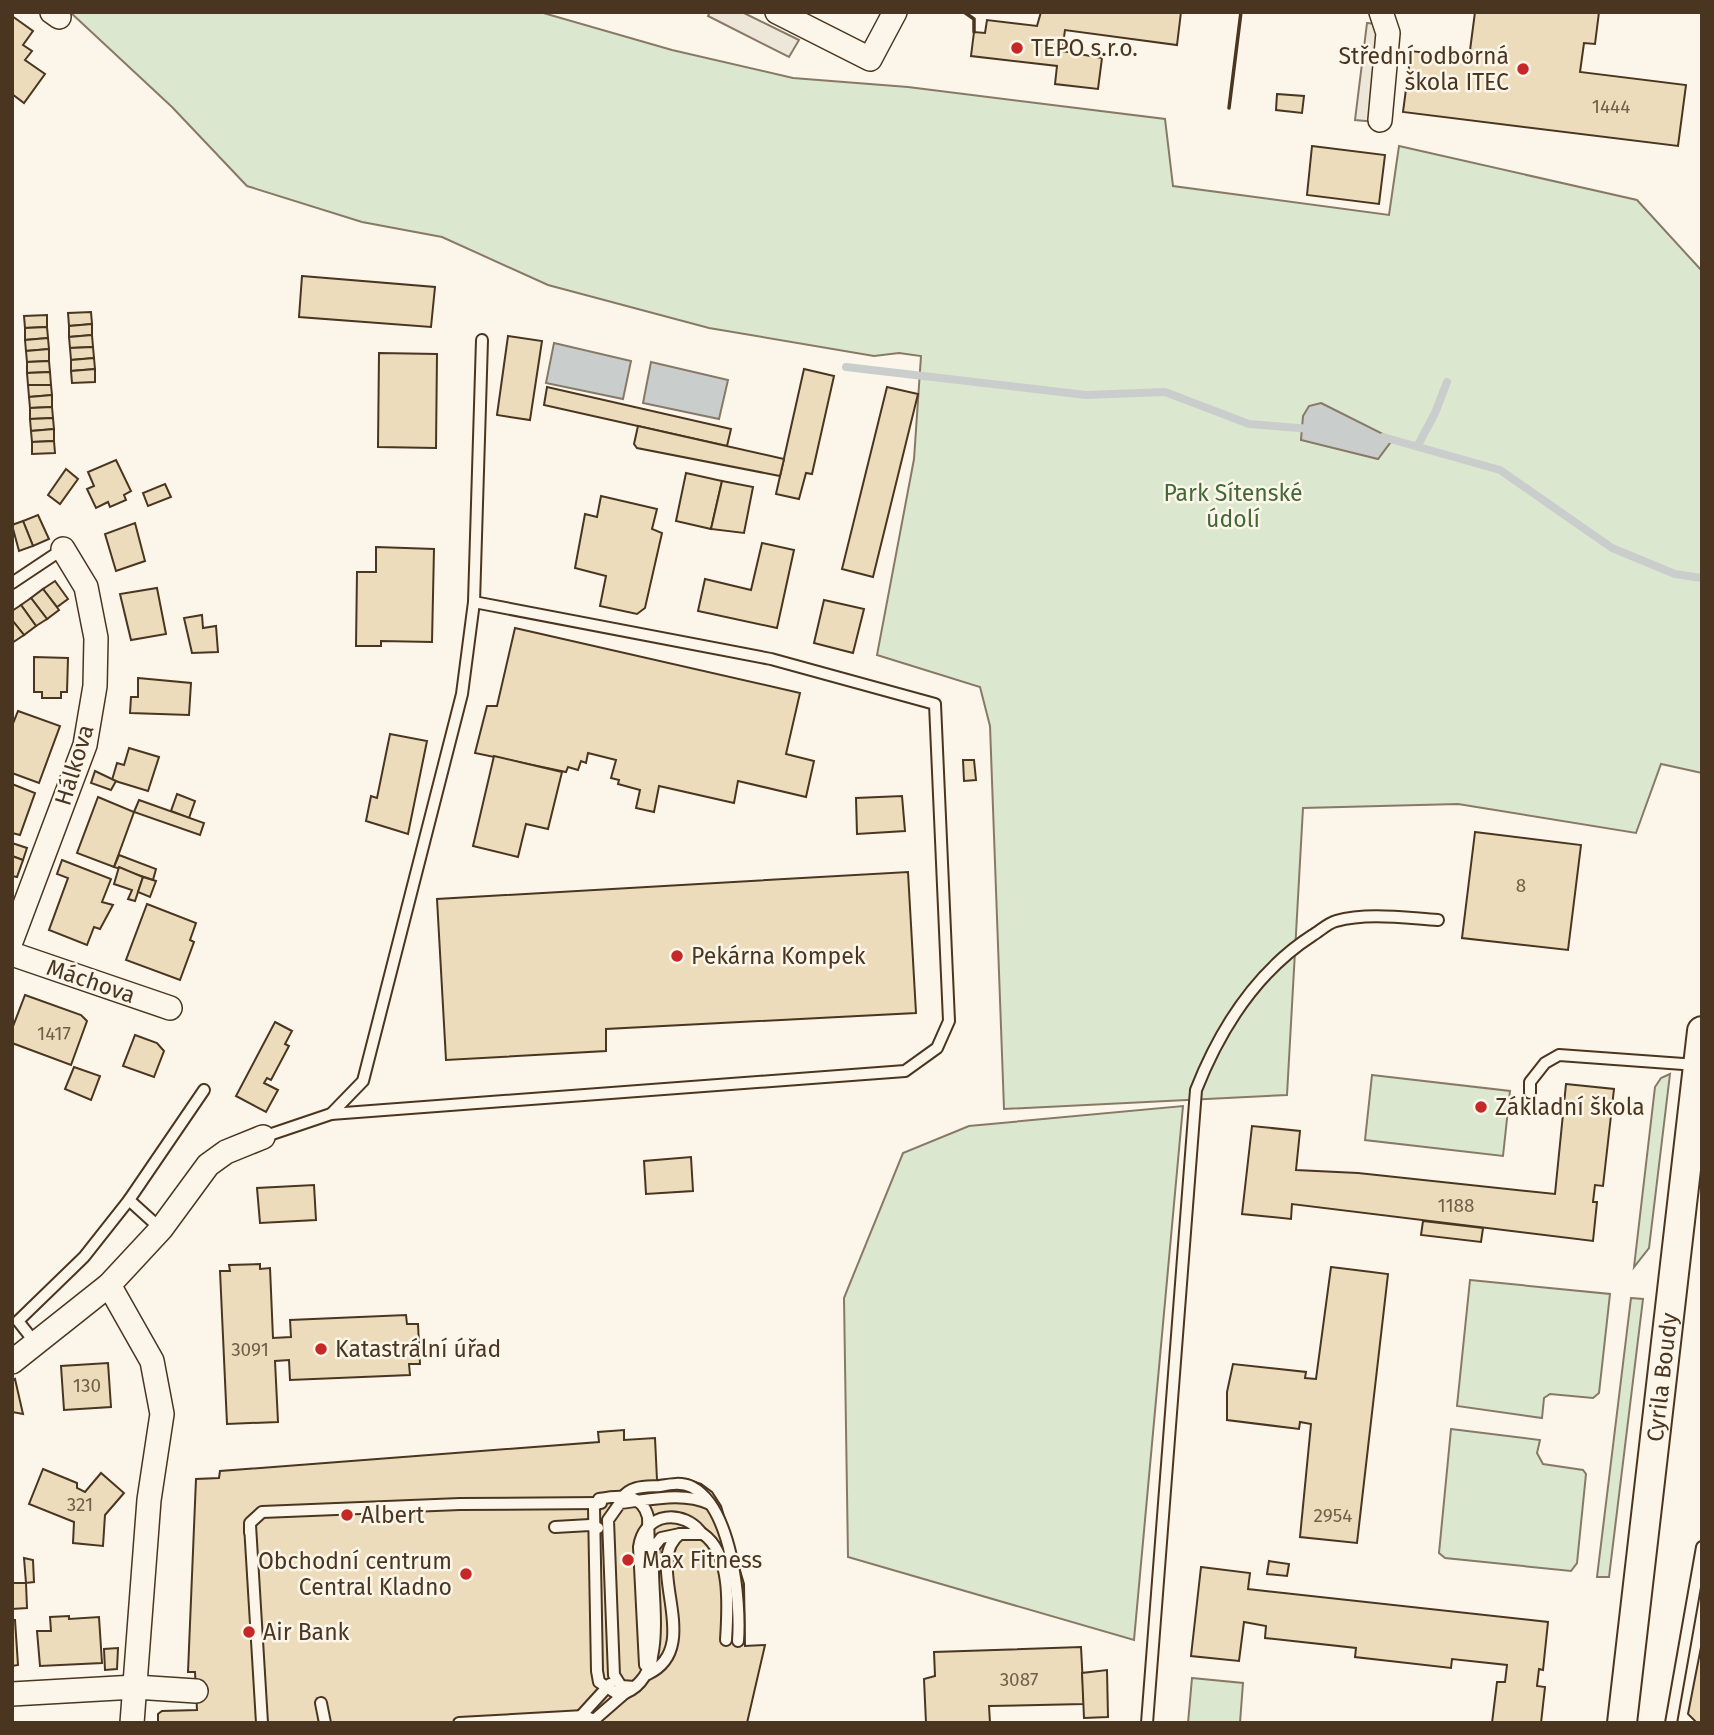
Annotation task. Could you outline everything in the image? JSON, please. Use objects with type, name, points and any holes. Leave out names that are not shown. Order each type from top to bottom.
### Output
[{"type":"street","points":[[777,12],[870,58],[895,12]]},
{"type":"street","points":[[1380,120],[1388,33],[1381,12]]},
{"type":"street","name":"Hálkova","points":[[12,939],[85,744],[95,687],[96,638],[86,587],[63,549]]},
{"type":"street","name":"Máchova","points":[[12,954],[170,1008]]},
{"type":"street","name":"Cyrila Boudy","points":[[1622,1723],[1698,1096],[1702,1031]]},
{"type":"street","points":[[12,1362],[109,1286],[161,1229],[208,1165],[263,1137]]},
{"type":"street","points":[[109,1286],[152,1361],[162,1414],[149,1500],[132,1723]]},
{"type":"street","points":[[12,1694],[135,1687],[196,1691]]},
{"type":"lane","points":[[331,1114],[363,1081],[462,694],[474,602],[482,340]]},
{"type":"lane","points":[[12,583],[63,549]]},
{"type":"lane","points":[[263,1137],[331,1114],[905,1072],[937,1048],[949,1021],[935,704],[771,659],[474,602]]},
{"type":"lane","points":[[1147,1723],[1196,1090],[1210,1053],[1244,999],[1287,952],[1335,921],[1390,917],[1438,920]]},
{"type":"lane","points":[[1530,1093],[1530,1082],[1545,1063],[1559,1055],[1698,1065]]},
{"type":"lane","points":[[37,1345],[15,1323],[84,1257],[129,1200],[204,1090]]},
{"type":"lane","points":[[129,1200],[161,1229]]},
{"type":"lane","points":[[480,1723],[584,1719],[615,1680],[608,1520],[626,1492],[635,1488],[677,1484],[691,1486],[710,1504],[719,1520],[736,1582],[732,1641],[723,1572],[714,1543],[691,1524],[668,1518],[652,1521],[640,1535],[644,1674]]},
{"type":"lane","points":[[262,1723],[248,1531],[257,1514],[573,1496],[599,1499],[628,1496],[645,1507],[648,1517],[653,1661],[630,1690],[594,1720],[458,1723]]},
{"type":"lane","points":[[584,1719],[595,1703],[599,1682],[593,1525],[594,1508],[599,1499]]},
{"type":"lane","points":[[250,1532],[250,1522],[262,1512],[460,1504],[620,1503]]},
{"type":"lane","points":[[555,1527],[590,1525],[607,1531]]},
{"type":"lane","points":[[644,1674],[656,1670],[671,1653],[673,1639],[669,1551],[680,1534]]},
{"type":"lane","points":[[597,1723],[644,1674],[656,1627],[654,1547],[661,1538],[680,1534],[703,1535]]},
{"type":"lane","points":[[1671,1723],[1702,1546]]},
{"type":"lane","points":[[615,1680],[630,1690]]},
{"type":"lane","points":[[599,1682],[612,1692],[630,1690]]},
{"type":"lane","points":[[321,1703],[325,1723]]},
{"type":"green space","name":"Park Sítenské údolí","points":[[70,12],[540,12],[672,50],[793,78],[908,87],[1165,119],[1173,186],[1389,215],[1399,146],[1637,200],[1702,271],[1702,773],[1661,764],[1636,833],[1458,804],[1303,808],[1287,1095],[1004,1109],[990,726],[980,687],[877,655],[914,459],[921,356],[899,353],[874,356],[709,328],[548,285],[442,237],[362,222],[247,186],[172,107]]},
{"type":"green space","points":[[1670,1074],[1649,1248],[1634,1267],[1655,1087],[1661,1078]]},
{"type":"green space","points":[[1372,1075],[1510,1091],[1503,1156],[1365,1140]]},
{"type":"green space","points":[[1183,1106],[1134,1640],[848,1557],[844,1298],[903,1153],[969,1126]]},
{"type":"green space","points":[[1470,1280],[1610,1294],[1599,1393],[1593,1398],[1550,1394],[1544,1398],[1542,1418],[1457,1406]]},
{"type":"green space","points":[[1631,1298],[1643,1299],[1609,1577],[1597,1577]]},
{"type":"green space","points":[[1451,1429],[1540,1440],[1537,1453],[1543,1464],[1583,1470],[1586,1474],[1577,1563],[1571,1571],[1445,1558],[1439,1553]]},
{"type":"green space","points":[[1192,1678],[1243,1683],[1240,1723],[1188,1723]]},
{"type":"shaded area","points":[[710,12],[742,12],[799,40],[789,57],[708,16]]},
{"type":"shaded area","points":[[1367,23],[1386,25],[1376,122],[1355,120]]},
{"type":"shaded area","points":[[554,343],[631,361],[623,399],[546,383]]},
{"type":"shaded area","points":[[651,362],[728,380],[719,419],[643,403]]},
{"type":"shaded area","points":[[1321,403],[1393,439],[1378,459],[1301,440],[1303,416],[1309,406]]},
{"type":"building","name":"TEPO s.r.o.","points":[[1041,12],[1181,12],[1177,45],[1065,30],[1062,51],[1102,58],[1098,89],[1055,84],[1057,66],[971,56],[974,32],[985,33],[987,20],[1037,26]]},
{"type":"building","points":[[1475,12],[1599,12],[1595,44],[1584,43],[1580,72],[1686,85],[1678,146],[1403,112],[1411,51],[1469,58]]},
{"type":"building","points":[[12,16],[33,31],[23,45],[32,51],[25,60],[45,74],[24,103],[12,94]]},
{"type":"building","points":[[1277,94],[1304,96],[1302,113],[1276,110]]},
{"type":"building","points":[[1312,146],[1385,155],[1379,204],[1307,195]]},
{"type":"building","points":[[302,276],[435,287],[431,327],[299,317]]},
{"type":"building","points":[[91,312],[92,324],[69,326],[68,313]]},
{"type":"building","points":[[47,315],[47,327],[25,328],[24,316]]},
{"type":"building","points":[[92,324],[92,335],[69,337],[69,326]]},
{"type":"building","points":[[47,327],[48,338],[25,340],[25,328]]},
{"type":"building","points":[[92,335],[93,347],[70,348],[69,337]]},
{"type":"building","points":[[508,336],[542,341],[530,420],[497,415]]},
{"type":"building","points":[[48,338],[49,349],[26,351],[25,340]]},
{"type":"building","points":[[93,347],[94,358],[71,360],[70,348]]},
{"type":"building","points":[[49,349],[49,361],[27,362],[26,351]]},
{"type":"building","points":[[379,353],[437,354],[436,448],[378,447]]},
{"type":"building","points":[[94,358],[95,369],[71,371],[71,360]]},
{"type":"building","points":[[49,361],[50,372],[27,373],[27,362]]},
{"type":"building","points":[[95,369],[95,382],[72,383],[71,371]]},
{"type":"building","points":[[804,369],[834,376],[812,474],[806,473],[799,499],[776,494]]},
{"type":"building","points":[[50,372],[51,385],[28,385],[27,373]]},
{"type":"building","points":[[28,385],[51,385],[52,395],[29,397]]},
{"type":"building","points":[[547,387],[731,429],[727,446],[544,405]]},
{"type":"building","points":[[887,387],[918,394],[873,577],[842,569]]},
{"type":"building","points":[[52,395],[52,407],[30,408],[29,397]]},
{"type":"building","points":[[52,407],[53,418],[30,419],[30,408]]},
{"type":"building","points":[[53,418],[54,429],[31,431],[30,419]]},
{"type":"building","points":[[638,426],[784,459],[780,476],[637,448],[634,444]]},
{"type":"building","points":[[54,429],[54,441],[32,442],[31,431]]},
{"type":"building","points":[[54,441],[55,453],[32,454],[32,442]]},
{"type":"building","points":[[116,460],[131,491],[124,495],[126,500],[110,507],[108,502],[96,508],[87,489],[94,486],[88,472]]},
{"type":"building","points":[[66,469],[78,479],[60,504],[48,495]]},
{"type":"building","points":[[686,473],[722,481],[711,529],[676,521]]},
{"type":"building","points":[[722,481],[753,487],[744,533],[711,529]]},
{"type":"building","points":[[165,484],[171,497],[148,506],[143,493]]},
{"type":"building","points":[[601,496],[657,509],[652,529],[662,533],[645,608],[637,614],[600,606],[606,576],[575,568],[585,514],[597,517]]},
{"type":"building","points":[[38,515],[49,539],[33,546],[23,521]]},
{"type":"building","points":[[23,521],[33,546],[19,551],[12,525]]},
{"type":"building","points":[[135,523],[145,561],[116,571],[105,534]]},
{"type":"building","points":[[762,543],[794,550],[777,628],[698,611],[705,579],[751,590]]},
{"type":"building","points":[[376,547],[434,549],[432,642],[381,641],[381,646],[356,646],[357,572],[376,572]]},
{"type":"building","points":[[55,581],[68,599],[57,607],[43,589]]},
{"type":"building","points":[[157,588],[166,634],[131,640],[120,594]]},
{"type":"building","points":[[43,589],[59,610],[47,619],[31,598]]},
{"type":"building","points":[[31,598],[47,619],[36,626],[21,605]]},
{"type":"building","points":[[824,600],[864,609],[853,653],[814,643]]},
{"type":"building","points":[[21,605],[36,626],[24,635],[12,620],[12,611]]},
{"type":"building","points":[[202,615],[203,628],[216,626],[218,652],[192,653],[184,618]]},
{"type":"building","points":[[12,620],[24,635],[12,643]]},
{"type":"building","points":[[515,628],[800,693],[786,754],[814,761],[806,797],[738,781],[734,803],[659,786],[654,812],[636,808],[640,790],[618,784],[619,780],[611,778],[616,760],[588,753],[586,763],[581,761],[578,770],[568,767],[566,772],[475,753],[487,706],[497,706]]},
{"type":"building","points":[[34,657],[68,658],[67,692],[61,692],[61,698],[42,698],[42,692],[34,692]]},
{"type":"building","points":[[138,678],[191,683],[189,715],[130,713],[131,697],[138,697]]},
{"type":"building","points":[[18,711],[60,726],[39,783],[12,773],[12,726]]},
{"type":"building","points":[[390,734],[427,741],[408,834],[366,821],[371,796],[377,798]]},
{"type":"building","points":[[129,748],[159,757],[148,791],[112,780],[117,763],[124,765]]},
{"type":"building","points":[[494,756],[562,772],[548,829],[526,824],[518,857],[473,846]]},
{"type":"building","points":[[963,760],[974,760],[976,780],[964,781]]},
{"type":"building","points":[[95,771],[116,781],[111,790],[91,783]]},
{"type":"building","points":[[12,784],[35,793],[20,835],[12,833]]},
{"type":"building","points":[[177,794],[195,801],[189,818],[171,811]]},
{"type":"building","points":[[902,796],[905,831],[857,834],[856,798]]},
{"type":"building","points":[[98,797],[134,812],[114,867],[77,853]]},
{"type":"building","points":[[139,800],[204,823],[200,835],[134,812]]},
{"type":"building","points":[[1475,832],[1581,845],[1568,950],[1462,938]]},
{"type":"building","points":[[12,843],[27,848],[23,860],[12,856]]},
{"type":"building","points":[[119,855],[156,869],[153,880],[114,867]]},
{"type":"building","points":[[12,856],[23,860],[17,877],[12,876]]},
{"type":"building","points":[[62,860],[111,879],[102,902],[113,905],[100,929],[94,927],[87,945],[49,930],[68,878],[57,874]]},
{"type":"building","points":[[119,867],[143,877],[135,901],[128,899],[132,890],[114,884]]},
{"type":"building","name":"Pekárna Kompek","points":[[908,872],[916,1013],[606,1029],[606,1051],[446,1060],[437,899]]},
{"type":"building","points":[[143,877],[156,881],[150,897],[138,892]]},
{"type":"building","points":[[147,904],[196,923],[190,940],[194,942],[180,980],[126,960]]},
{"type":"building","points":[[25,995],[81,1015],[87,1021],[71,1065],[12,1043],[12,1029]]},
{"type":"building","points":[[275,1022],[292,1031],[285,1044],[289,1046],[271,1080],[267,1078],[264,1083],[278,1090],[266,1112],[236,1096]]},
{"type":"building","points":[[135,1035],[157,1043],[164,1051],[154,1077],[123,1066]]},
{"type":"building","points":[[74,1067],[100,1076],[91,1100],[65,1089]]},
{"type":"building","points":[[1566,1084],[1614,1089],[1603,1186],[1595,1185],[1593,1202],[1597,1202],[1593,1241],[1292,1204],[1291,1219],[1242,1214],[1252,1126],[1300,1131],[1296,1170],[1358,1173],[1555,1194]]},
{"type":"building","points":[[691,1157],[693,1191],[646,1194],[644,1161]]},
{"type":"building","points":[[314,1185],[316,1220],[260,1223],[257,1188]]},
{"type":"building","points":[[1423,1221],[1483,1228],[1481,1242],[1421,1235]]},
{"type":"building","name":"Katastrální úřad","points":[[260,1264],[260,1269],[270,1268],[273,1338],[291,1337],[290,1320],[406,1315],[407,1324],[418,1324],[420,1364],[409,1364],[410,1375],[290,1380],[289,1360],[275,1361],[278,1422],[227,1424],[220,1271],[230,1271],[229,1265]]},
{"type":"building","points":[[1331,1267],[1388,1274],[1357,1543],[1300,1537],[1311,1424],[1300,1422],[1299,1429],[1227,1420],[1227,1392],[1233,1364],[1306,1372],[1305,1378],[1316,1379]]},
{"type":"building","points":[[108,1363],[111,1407],[64,1410],[61,1366]]},
{"type":"building","points":[[15,1379],[23,1414],[12,1412],[12,1381]]},
{"type":"building","name":"Obchodní centrum Central Kladno","points":[[624,1430],[624,1440],[655,1438],[657,1480],[687,1479],[701,1484],[712,1492],[721,1506],[744,1584],[745,1646],[765,1645],[747,1723],[158,1723],[158,1714],[162,1711],[197,1710],[195,1672],[188,1672],[196,1479],[219,1478],[220,1471],[599,1442],[598,1432]]},
{"type":"building","points":[[43,1469],[77,1483],[77,1488],[85,1492],[101,1473],[124,1493],[105,1515],[103,1546],[73,1543],[74,1522],[29,1504]]},
{"type":"building","points":[[24,1558],[33,1560],[34,1582],[26,1583]]},
{"type":"building","points":[[1269,1561],[1289,1564],[1287,1576],[1267,1574]]},
{"type":"building","points":[[1201,1567],[1250,1573],[1248,1589],[1548,1622],[1543,1670],[1539,1669],[1537,1686],[1545,1687],[1541,1723],[1492,1723],[1497,1682],[1505,1682],[1507,1665],[1452,1659],[1451,1668],[1355,1657],[1356,1648],[1265,1638],[1266,1626],[1244,1622],[1239,1661],[1191,1656]]},
{"type":"building","points":[[12,1583],[26,1583],[27,1608],[12,1609]]},
{"type":"building","points":[[69,1616],[69,1619],[99,1617],[102,1663],[40,1666],[37,1631],[51,1631],[50,1617]]},
{"type":"building","points":[[12,1620],[15,1620],[18,1665],[12,1666]]},
{"type":"building","points":[[1702,1642],[1702,1723],[1697,1723],[1688,1714]]},
{"type":"building","points":[[1081,1647],[1084,1704],[989,1706],[990,1723],[926,1723],[924,1679],[935,1676],[934,1652]]},
{"type":"building","points":[[118,1648],[117,1669],[105,1670],[104,1649]]},
{"type":"building","points":[[1107,1670],[1108,1717],[1084,1718],[1082,1673]]},
{"type":"waterway","points":[[846,367],[1086,395],[1165,392],[1249,424],[1311,429]]},
{"type":"waterway","points":[[1418,445],[1447,382]]},
{"type":"waterway","points":[[1383,437],[1500,470],[1612,548],[1675,574],[1702,578]]},
{"type":"wall","points":[[964,12],[974,19],[974,32]]},
{"type":"wall","points":[[1229,108],[1241,12]]},
{"type":"place","name":"TEPO s.r.o.","points":[[1017,48]]},
{"type":"place","name":"Střední odborná škola ITEC","points":[[1523,69]]},
{"type":"place","name":"Pekárna Kompek","points":[[677,956]]},
{"type":"place","name":"Základní škola","points":[[1481,1107]]},
{"type":"place","name":"Katastrální úřad","points":[[321,1349]]},
{"type":"place","name":"Albert","points":[[347,1515]]},
{"type":"place","name":"Max Fitness","points":[[628,1560]]},
{"type":"place","name":"Obchodní centrum Central Kladno","points":[[466,1574]]},
{"type":"place","name":"Air Bank","points":[[249,1632]]}]
